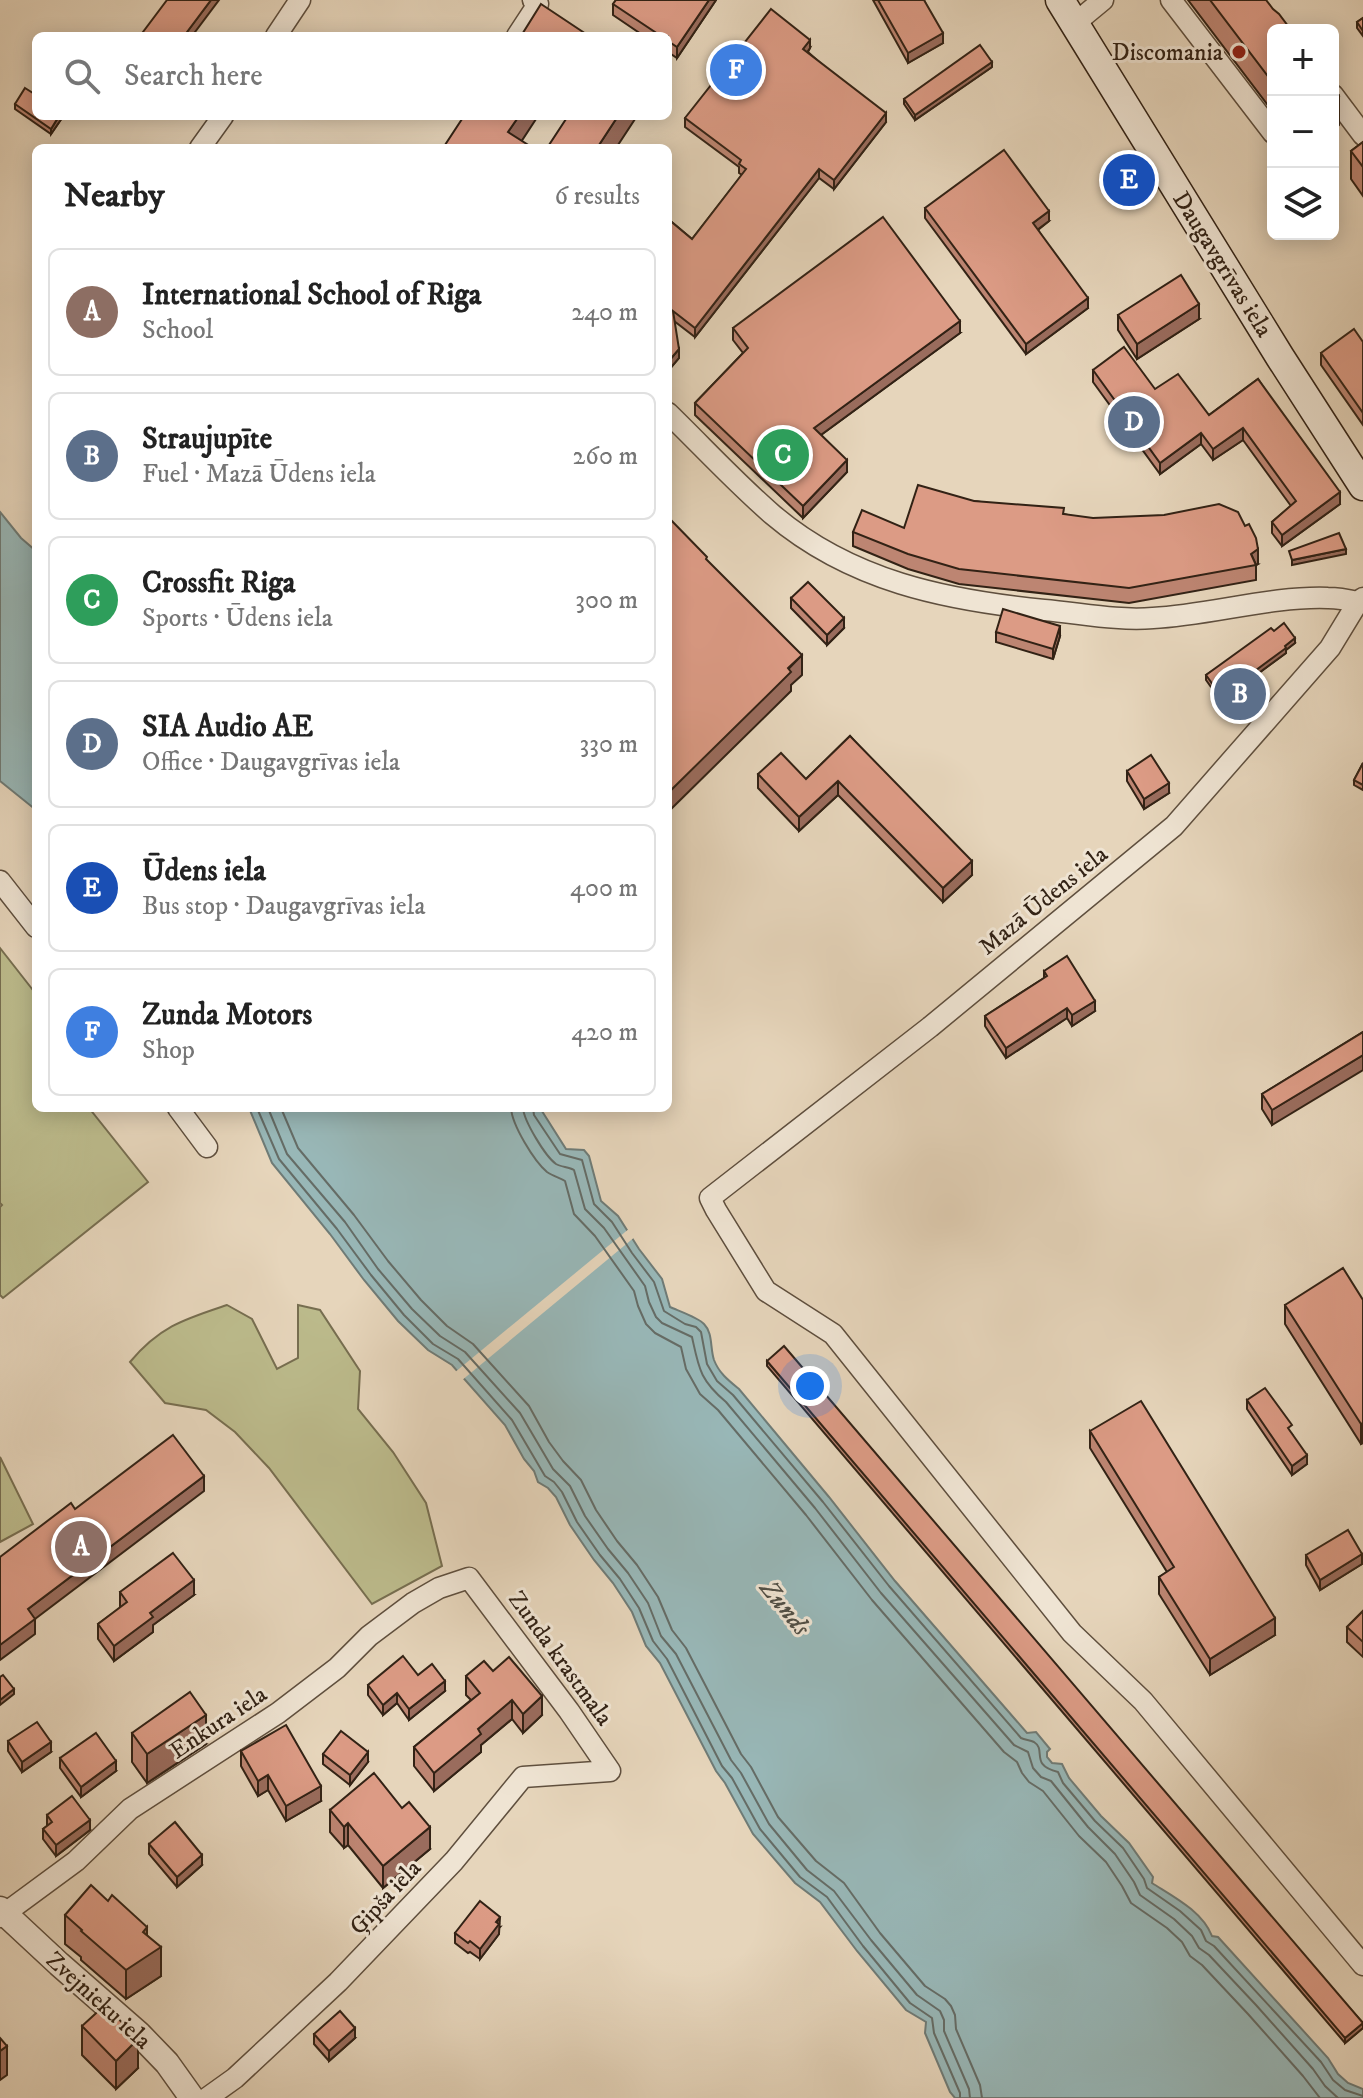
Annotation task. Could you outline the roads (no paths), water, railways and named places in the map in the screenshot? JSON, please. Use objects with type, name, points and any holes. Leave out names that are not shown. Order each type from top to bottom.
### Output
[{"type":"main road","name":"Daugavgrīvas iela","points":[[1067,12],[1363,486]]},
{"type":"street","points":[[279,32],[300,0]]},
{"type":"street","points":[[520,32],[538,4],[533,0]]},
{"type":"street","points":[[1067,12],[1103,0]]},
{"type":"street","points":[[1171,0],[1267,125]]},
{"type":"street","points":[[1334,96],[1363,135]]},
{"type":"street","points":[[203,144],[220,120]]},
{"type":"street","points":[[672,417],[774,516],[811,542],[878,577],[915,589],[972,601],[1131,620],[1287,600],[1361,600]]},
{"type":"street","name":"Mazā Ūdens iela","points":[[1361,600],[1330,648],[1174,826],[930,1027],[710,1198],[766,1291],[833,1334],[1072,1633],[1143,1701],[1363,1965]]},
{"type":"street","points":[[0,881],[32,922]]},
{"type":"street","points":[[181,1112],[207,1147]]},
{"type":"street","name":"Zunda krastmala","points":[[469,1578],[610,1771]]},
{"type":"street","name":"Enkura iela","points":[[2,1913],[76,1861],[130,1809],[278,1713],[413,1603],[439,1588],[469,1578]]},
{"type":"street","name":"Ģipša iela","points":[[207,2098],[235,2078],[409,1911],[523,1777],[610,1771]]},
{"type":"street","name":"Zvejnieku iela","points":[[2,1913],[139,2034],[167,2063],[192,2098]]},
{"type":"water","points":[[0,512],[32,548],[32,807],[0,781]]},
{"type":"water","name":"Zunds","points":[[251,1112],[543,1112],[566,1149],[584,1150],[589,1156],[601,1201],[618,1216],[662,1279],[670,1307],[698,1319],[707,1328],[714,1360],[721,1373],[739,1389],[895,1581],[1027,1733],[1036,1732],[1050,1749],[1047,1757],[1052,1763],[1062,1764],[1069,1778],[1101,1816],[1129,1843],[1153,1877],[1152,1883],[1202,1919],[1212,1936],[1218,1937],[1328,2058],[1338,2074],[1348,2083],[1363,2089],[1363,2098],[955,2098],[925,2033],[926,2022],[906,2010],[820,1902],[795,1883],[753,1834],[716,1771],[660,1663],[646,1646],[632,1612],[570,1525],[556,1497],[538,1482],[505,1425],[452,1365],[428,1350],[398,1321],[272,1163]]},
{"type":"place","name":"Discomania","points":[[1239,52]]},
{"type":"place","name":"Zunda Motors","points":[[736,70]]},
{"type":"place","name":"Ūdens iela","points":[[1129,180]]},
{"type":"place","name":"SIA Audio AE","points":[[1134,422]]},
{"type":"place","name":"Crossfit Riga","points":[[783,455]]},
{"type":"place","name":"Straujupīte","points":[[1240,694]]},
{"type":"place","name":"International School of Riga","points":[[81,1547]]}]
